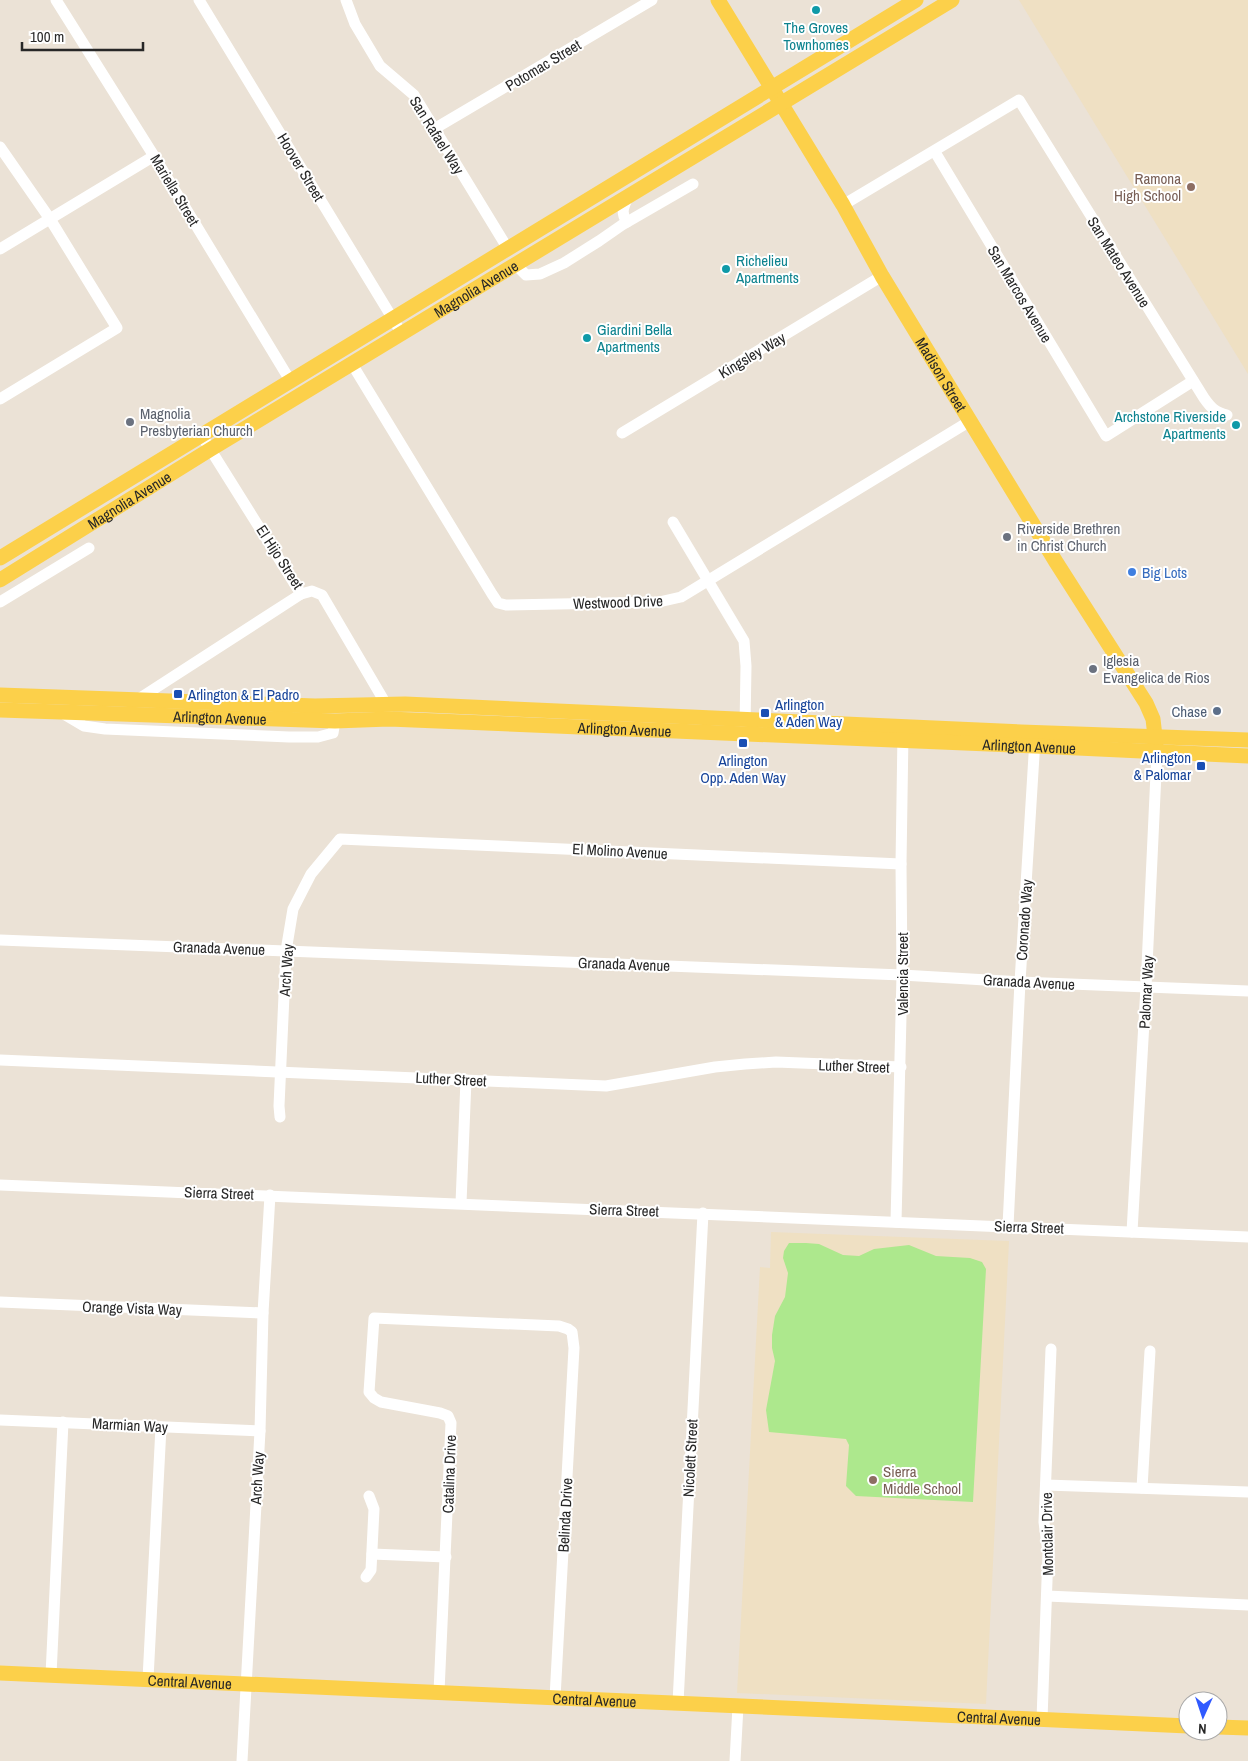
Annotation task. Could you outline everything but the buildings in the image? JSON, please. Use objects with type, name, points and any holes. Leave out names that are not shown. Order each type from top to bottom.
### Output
[{"type":"main road","name":"Madison Street","points":[[718,0],[771,90],[843,205],[882,276],[970,421],[1056,562],[1146,703],[1153,719],[1157,752]]},
{"type":"main road","name":"Magnolia Avenue","points":[[0,558],[916,0]]},
{"type":"main road","name":"Magnolia Avenue","points":[[0,580],[211,449],[952,0]]},
{"type":"main road","name":"Arlington Avenue","points":[[0,695],[315,706],[386,704],[745,726],[902,742],[1155,736],[1248,740]]},
{"type":"main road","name":"Arlington Avenue","points":[[0,710],[335,721],[389,719],[745,726],[903,726],[1157,752],[1248,756]]},
{"type":"main road","name":"Central Avenue","points":[[0,1673],[1178,1726]]},
{"type":"main road","points":[[1228,1727],[1248,1728]]},
{"type":"street","name":"Mariella Street","points":[[56,0],[154,156],[290,382]]},
{"type":"street","name":"Hoover Street","points":[[199,0],[402,334]]},
{"type":"street","name":"San Rafael Way","points":[[346,0],[355,24],[380,66],[414,95],[508,249]]},
{"type":"street","name":"Potomac Street","points":[[434,129],[652,0]]},
{"type":"street","name":"San Mateo Avenue","points":[[935,152],[1019,100],[1211,409],[1227,415]]},
{"type":"street","points":[[0,147],[50,218],[117,328],[0,399]]},
{"type":"street","points":[[843,205],[935,152]]},
{"type":"street","name":"San Marcos Avenue","points":[[935,152],[1106,436],[1193,381]]},
{"type":"street","points":[[0,249],[154,156]]},
{"type":"street","points":[[516,265],[526,275],[540,274],[600,241],[627,222],[693,184]]},
{"type":"street","points":[[627,222],[622,211],[628,197]]},
{"type":"street","name":"Kingsley Way","points":[[622,433],[882,276]]},
{"type":"street","name":"Westwood Drive","points":[[352,364],[498,603],[506,605],[660,602],[681,597],[970,421]]},
{"type":"street","name":"El Hijo Street","points":[[202,436],[301,594],[312,591],[322,595],[386,704],[389,719]]},
{"type":"street","points":[[673,522],[744,641],[746,666],[745,726]]},
{"type":"street","points":[[0,602],[89,548]]},
{"type":"street","points":[[137,700],[301,594]]},
{"type":"street","points":[[61,712],[84,726],[105,729],[318,737],[333,733],[335,721]]},
{"type":"street","points":[[176,716],[176,732]]},
{"type":"street","name":"Valencia Street","points":[[896,1222],[901,1067],[903,726]]},
{"type":"street","name":"Coronado Way","points":[[1008,1226],[1020,982],[1035,739]]},
{"type":"street","name":"Palomar Way","points":[[1132,1232],[1157,752]]},
{"type":"street","name":"El Molino Avenue","points":[[340,838],[901,864]]},
{"type":"street","name":"Arch Way","points":[[280,1117],[280,1071],[286,950],[293,909],[311,874],[340,838]]},
{"type":"street","name":"Granada Avenue","points":[[0,940],[902,974],[1020,982],[1248,991]]},
{"type":"street","name":"Luther Street","points":[[0,1060],[606,1086],[695,1070],[776,1062],[901,1067]]},
{"type":"street","points":[[461,1203],[466,1080]]},
{"type":"street","name":"Sierra Street","points":[[0,1184],[1248,1237]]},
{"type":"street","name":"Arch Way","points":[[242,1761],[260,1431],[270,1195]]},
{"type":"street","name":"Nicolett Street","points":[[678,1703],[703,1213]]},
{"type":"street","name":"Orange Vista Way","points":[[0,1302],[264,1313]]},
{"type":"street","name":"Catalina Drive","points":[[439,1692],[452,1423],[448,1416],[440,1413],[381,1402],[369,1392],[374,1318],[559,1326],[572,1332]]},
{"type":"street","name":"Belinda Drive","points":[[554,1698],[574,1348],[572,1332]]},
{"type":"street","name":"Montclair Drive","points":[[1042,1719],[1048,1553],[1044,1522],[1051,1349]]},
{"type":"street","points":[[1142,1488],[1150,1351]]},
{"type":"street","name":"Marmian Way","points":[[0,1420],[260,1431]]},
{"type":"street","points":[[51,1675],[62,1422]]},
{"type":"street","points":[[148,1680],[161,1427]]},
{"type":"street","points":[[1046,1485],[1248,1492]]},
{"type":"street","points":[[366,1577],[371,1570],[374,1509],[369,1496]]},
{"type":"street","points":[[372,1554],[446,1557]]},
{"type":"street","points":[[1047,1596],[1248,1605]]},
{"type":"street","points":[[735,1761],[738,1706]]},
{"type":"shaded area","name":"Ramona High School","points":[[1019,0],[1248,0],[1248,374]]},
{"type":"shaded area","name":"Sierra Middle School","points":[[771,1232],[1009,1241],[986,1704],[737,1693],[760,1267],[770,1268]]},
{"type":"green space","points":[[789,1243],[819,1244],[843,1255],[859,1256],[874,1249],[909,1245],[936,1256],[970,1258],[982,1262],[986,1269],[973,1502],[856,1496],[846,1486],[849,1445],[846,1439],[769,1432],[766,1410],[775,1361],[772,1335],[775,1316],[785,1297],[788,1273],[783,1258],[784,1251]]},
{"type":"place","name":"The Groves Townhomes","points":[[816,10]]},
{"type":"place","name":"Ramona High School","points":[[1191,187]]},
{"type":"place","name":"Richelieu Apartments","points":[[726,269]]},
{"type":"place","name":"Giardini Bella Apartments","points":[[587,338]]},
{"type":"place","name":"Magnolia Presbyterian Church","points":[[130,422]]},
{"type":"place","name":"Archstone Riverside Apartments","points":[[1236,425]]},
{"type":"place","name":"Riverside Brethren in Christ Church","points":[[1007,537]]},
{"type":"place","name":"Big Lots","points":[[1132,572]]},
{"type":"place","name":"Iglesia Evangelica de Rios","points":[[1093,669]]},
{"type":"place","name":"Arlington & El Padro","points":[[178,694]]},
{"type":"place","name":"Chase","points":[[1217,711]]},
{"type":"place","name":"Arlington & Aden Way","points":[[765,713]]},
{"type":"place","name":"Arlington Opp. Aden Way","points":[[743,743]]},
{"type":"place","name":"Arlington & Palomar","points":[[1201,766]]},
{"type":"place","name":"Sierra Middle School","points":[[873,1480]]}]
